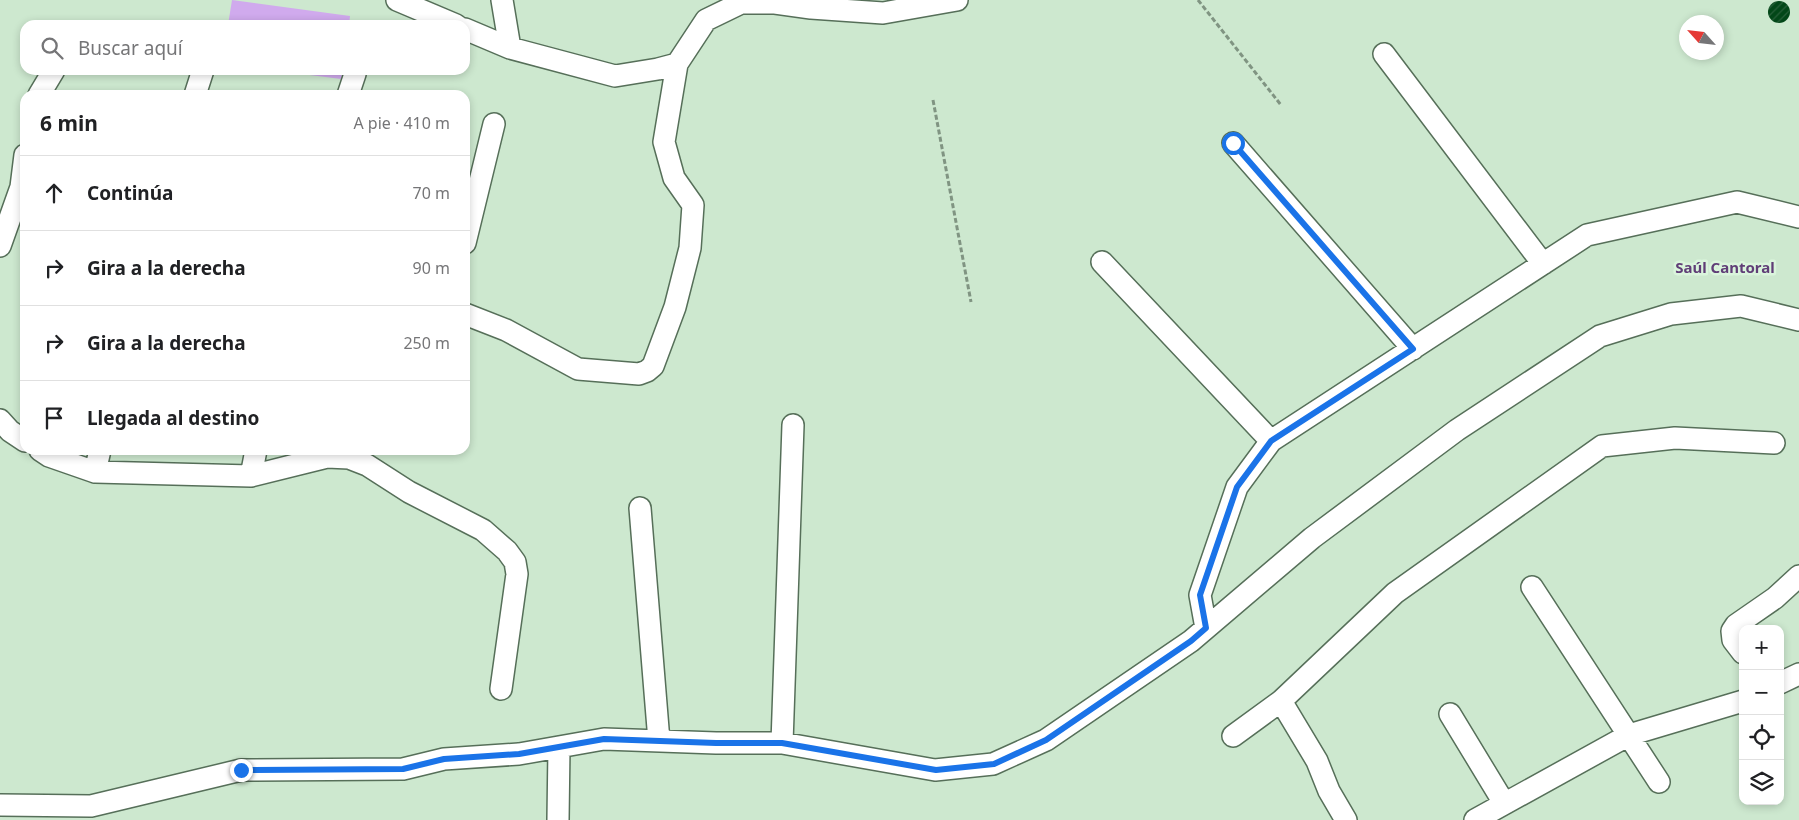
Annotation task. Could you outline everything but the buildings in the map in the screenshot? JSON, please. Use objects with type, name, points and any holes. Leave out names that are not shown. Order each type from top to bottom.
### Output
[{"type":"street","points":[[397,0],[444,20]]},
{"type":"street","points":[[502,0],[510,48]]},
{"type":"street","points":[[470,316],[506,330],[578,369],[639,374],[647,371],[653,366],[675,307],[690,248],[693,205],[674,178],[664,142],[677,64],[706,20],[741,3],[774,3],[811,8],[883,13],[957,0]]},
{"type":"street","points":[[470,31],[510,48],[615,76],[658,70],[677,64]]},
{"type":"street","points":[[1384,54],[1543,264]]},
{"type":"street","points":[[42,90],[51,75]]},
{"type":"street","points":[[197,90],[201,75]]},
{"type":"street","points":[[350,90],[355,75]]},
{"type":"street","points":[[470,222],[494,124]]},
{"type":"street","points":[[1233,143],[1413,349]]},
{"type":"street","points":[[0,246],[20,190]]},
{"type":"street","points":[[1206,628],[1200,595],[1237,487],[1271,441],[1587,235],[1737,202],[1799,217]]},
{"type":"street","points":[[1102,262],[1271,441]]},
{"type":"street","points":[[0,805],[91,806],[241,770],[403,769],[444,759],[519,754],[604,739],[782,743],[936,770],[994,764],[1046,740],[1191,641],[1312,538],[1457,430],[1600,336],[1671,314],[1741,306],[1799,320]]},
{"type":"street","points":[[0,420],[10,431],[20,437]]},
{"type":"street","points":[[782,743],[793,424]]},
{"type":"street","points":[[1233,736],[1281,701],[1395,593],[1602,446],[1675,438],[1774,443]]},
{"type":"street","points":[[48,455],[95,472],[251,476],[327,457],[349,458],[367,465],[409,492],[483,530],[507,551],[514,562],[516,574],[500,689]]},
{"type":"street","points":[[95,472],[99,455]]},
{"type":"street","points":[[251,476],[255,455]]},
{"type":"street","points":[[640,508],[659,741]]},
{"type":"street","points":[[1739,648],[1733,640],[1732,631],[1736,625],[1775,598],[1799,576]]},
{"type":"street","points":[[1532,588],[1659,782]]},
{"type":"street","points":[[1784,681],[1799,674]]},
{"type":"street","points":[[1281,701],[1317,761],[1329,791],[1346,820]]},
{"type":"street","points":[[1475,820],[1629,736],[1739,702]]},
{"type":"street","points":[[1450,714],[1504,803]]},
{"type":"street","points":[[558,820],[559,747]]},
{"type":"path","points":[[1198,0],[1281,105]]},
{"type":"path","points":[[933,100],[971,302]]},
{"type":"shaded area","points":[[232,0],[350,16],[350,20],[229,20]]},
{"type":"shaded area","points":[[310,75],[342,75],[341,79]]},
{"type":"district","name":"Saúl Cantoral","points":[[1725,268]]},
{"type":"route","points":[[241,770],[403,769],[444,759],[519,754],[604,739],[782,743],[936,770],[994,764],[1046,740],[1191,641],[1206,628],[1200,595],[1237,487],[1271,441],[1413,349],[1233,143]]}]
